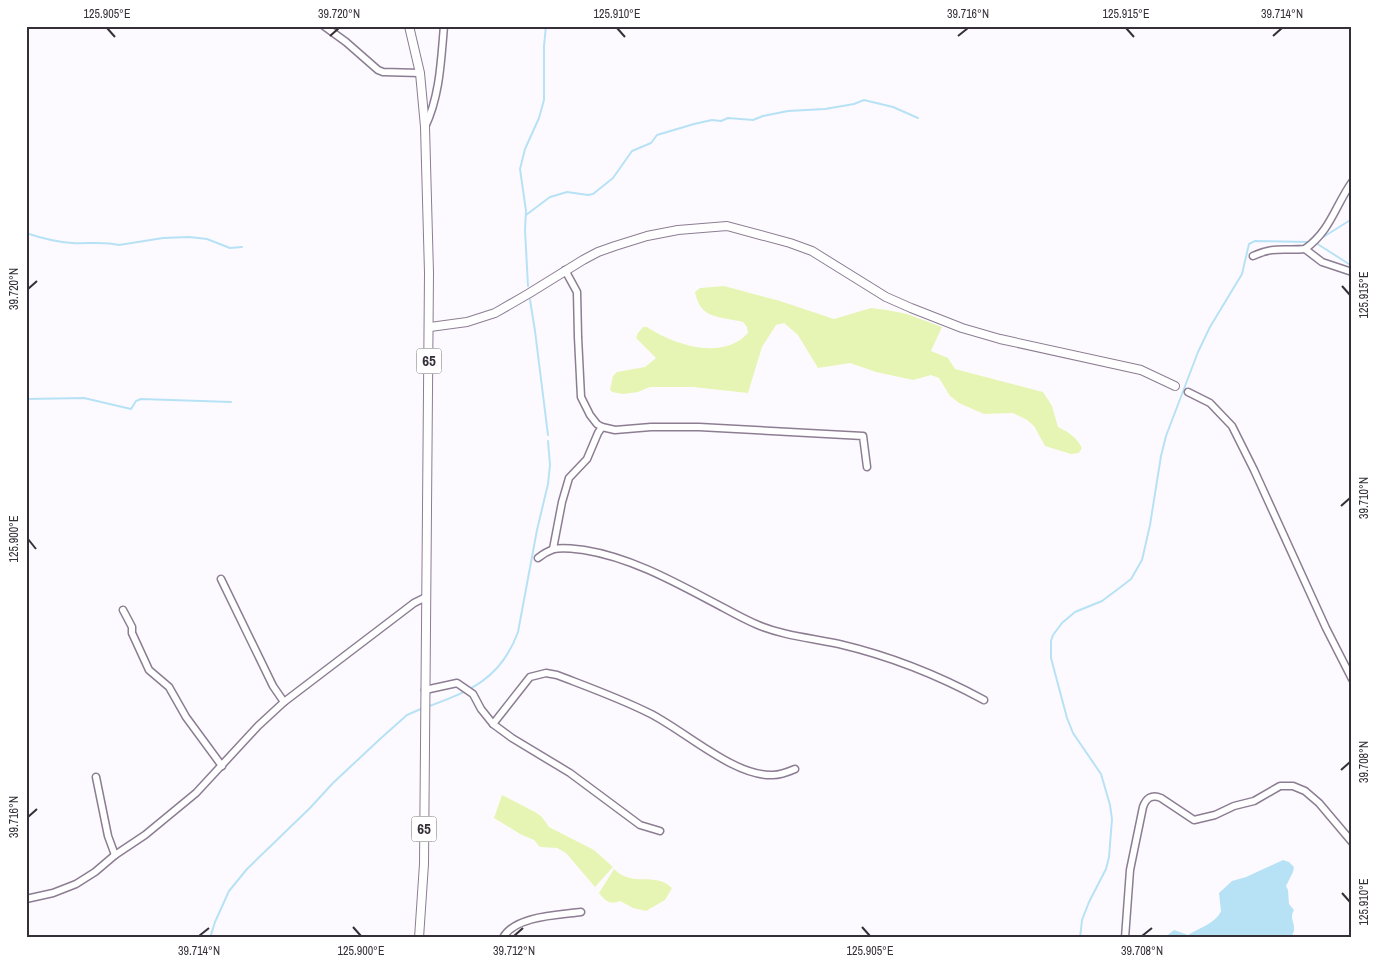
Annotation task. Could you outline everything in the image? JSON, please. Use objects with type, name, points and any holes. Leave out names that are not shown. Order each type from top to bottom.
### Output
[{"type":"main road","name":"65","points":[[409,26],[420,73],[425,127],[430,327],[424,864],[419,938]]},
{"type":"main road","points":[[430,327],[467,322],[495,313],[598,252],[647,236],[692,228],[732,226],[812,251],[886,297],[962,328],[1000,339],[1142,370],[1175,386]]},
{"type":"street","points":[[324,26],[378,70],[383,72],[420,73]]},
{"type":"street","points":[[425,127],[430,117],[435,97],[444,26]]},
{"type":"street","points":[[1305,249],[1329,225],[1352,182]]},
{"type":"street","points":[[1253,256],[1276,248],[1305,249],[1322,262],[1352,272]]},
{"type":"street","points":[[565,270],[577,292],[581,396],[590,416],[602,427],[615,430],[651,427],[699,427],[863,436],[867,467]]},
{"type":"street","points":[[1188,392],[1210,403],[1232,426],[1326,628],[1352,678]]},
{"type":"street","points":[[553,549],[562,502],[569,478],[587,458],[602,427]]},
{"type":"street","points":[[538,558],[553,549],[562,548],[595,552],[630,562],[758,625],[778,632],[837,644],[885,657],[948,681],[984,700]]},
{"type":"street","points":[[221,579],[273,686],[284,702]]},
{"type":"street","points":[[26,899],[53,893],[76,884],[95,872],[114,855],[144,835],[191,798],[258,726],[284,702],[414,603],[426,597]]},
{"type":"street","points":[[123,610],[146,666],[169,687],[186,717],[222,766]]},
{"type":"street","points":[[493,724],[530,677],[546,673],[557,675],[650,714],[735,766],[752,772],[774,776],[795,769]]},
{"type":"street","points":[[425,694],[457,683],[472,694],[493,724],[512,738],[570,773],[640,824],[660,831]]},
{"type":"street","points":[[96,777],[108,836],[114,855]]},
{"type":"street","points":[[1125,938],[1130,870],[1143,807],[1150,797],[1155,796],[1166,801],[1194,820],[1215,815],[1234,806],[1254,800],[1280,786],[1293,786],[1305,791],[1315,799],[1352,842]]},
{"type":"street","points":[[503,938],[507,931],[522,922],[580,912]]},
{"type":"green space","points":[[724,286],[780,301],[834,319],[871,308],[907,314],[942,327],[931,351],[948,358],[955,369],[1043,392],[1052,406],[1058,427],[1078,441],[1082,448],[1079,453],[1071,454],[1045,446],[1034,426],[1027,420],[1013,413],[984,414],[959,403],[950,396],[939,378],[931,375],[913,380],[876,372],[850,363],[818,368],[798,335],[784,323],[776,325],[762,347],[748,393],[693,387],[650,387],[638,392],[623,394],[610,390],[613,376],[617,372],[645,367],[656,358],[636,338],[643,327],[647,327],[658,334],[684,344],[712,348],[738,342],[748,333],[747,327],[743,322],[712,315],[701,308],[695,292],[700,288]]},
{"type":"green space","points":[[502,795],[535,812],[542,817],[549,827],[594,850],[613,867],[595,887],[566,853],[557,848],[540,847],[534,840],[494,818]]},
{"type":"green space","points":[[614,869],[628,878],[658,881],[672,888],[665,900],[646,911],[633,908],[620,901],[611,902],[599,893]]},
{"type":"water","points":[[1283,860],[1289,862],[1294,867],[1286,886],[1289,904],[1294,910],[1292,918],[1294,932],[1292,934],[1294,938],[1164,938],[1174,930],[1188,935],[1211,922],[1221,911],[1219,893],[1232,881],[1246,877]]},
{"type":"waterway","points":[[528,286],[525,230],[526,211],[520,169],[525,149],[539,118],[544,100],[546,26]]},
{"type":"waterway","points":[[526,215],[550,197],[567,192],[593,194],[613,178],[632,151],[651,143],[657,135],[694,124],[712,120],[721,121],[728,118],[753,120],[788,111],[825,109],[854,104],[864,100],[893,107],[918,118]]},
{"type":"waterway","points":[[1320,239],[1352,219]]},
{"type":"waterway","points":[[26,233],[49,240],[72,243],[119,245],[163,238],[189,237],[207,239],[230,248],[242,247]]},
{"type":"waterway","points":[[1080,938],[1082,920],[1106,869],[1109,857],[1112,819],[1101,774],[1073,733],[1067,718],[1051,658],[1051,641],[1062,623],[1075,612],[1102,601],[1131,579],[1142,560],[1166,436],[1198,352],[1210,327],[1242,274],[1249,244],[1255,241],[1309,242]]},
{"type":"waterway","points":[[1316,243],[1352,266]]},
{"type":"waterway","points":[[530,300],[548,435]]},
{"type":"waterway","points":[[26,399],[84,398],[131,409],[136,401],[141,399],[231,402]]},
{"type":"waterway","points":[[427,707],[470,689],[482,681],[503,661],[511,648],[518,632],[537,530],[548,484],[550,465],[548,441]]},
{"type":"waterway","points":[[210,938],[229,891],[247,869],[380,739],[407,715],[423,708]]}]
